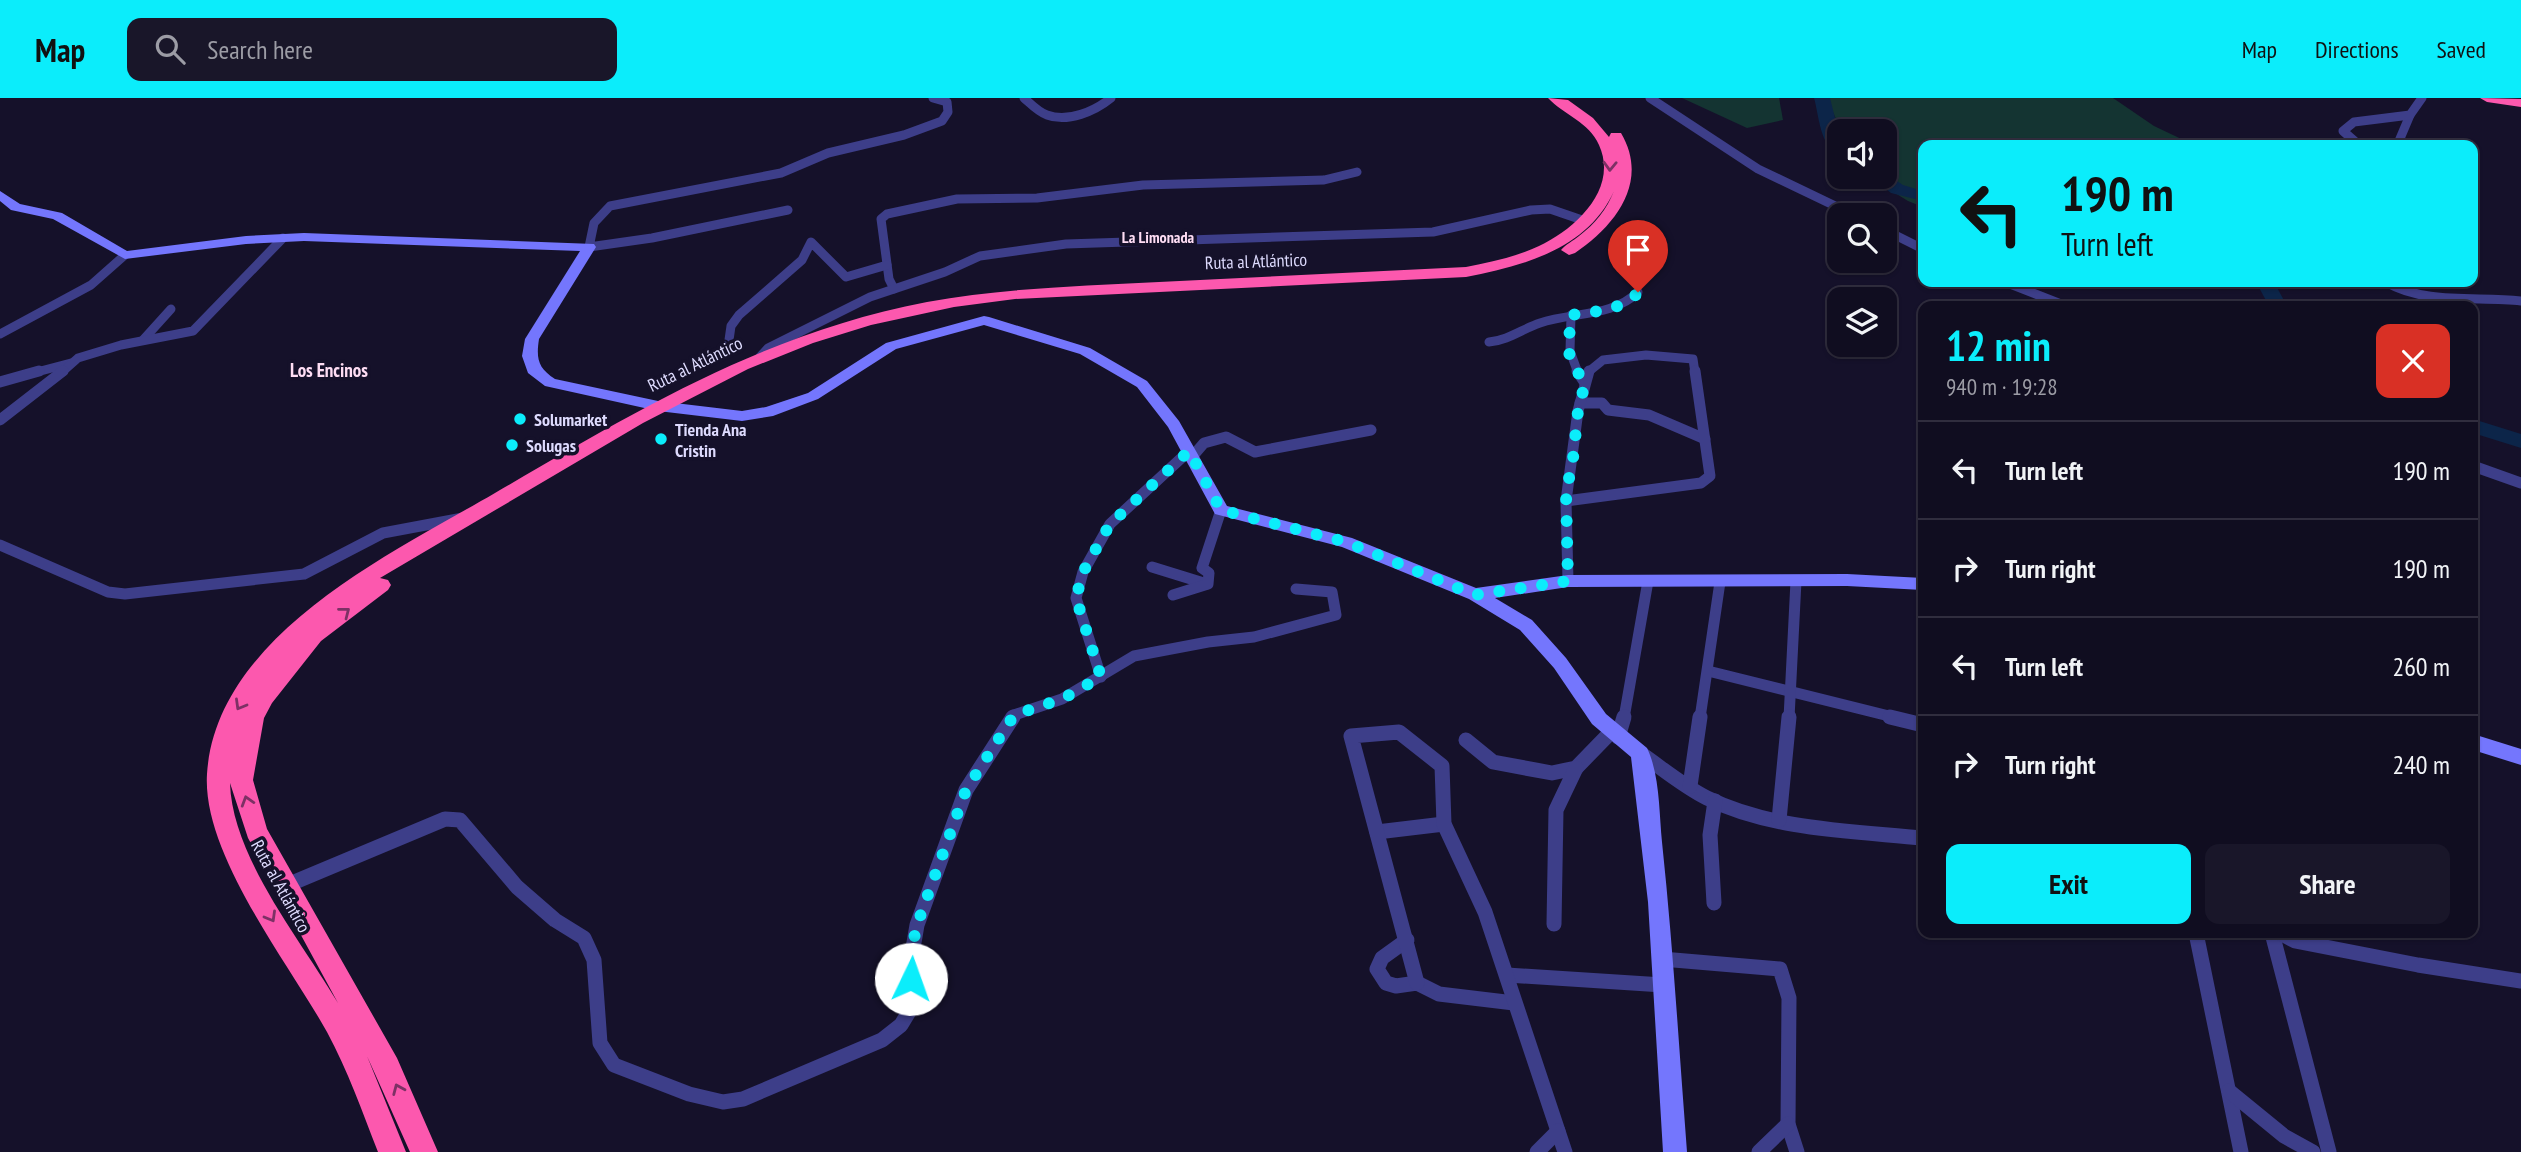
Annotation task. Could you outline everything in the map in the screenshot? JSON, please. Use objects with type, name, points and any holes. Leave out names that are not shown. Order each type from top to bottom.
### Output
[{"type":"highway","name":"Ruta al Atlántico","points":[[391,1152],[356,1062],[234,852],[219,795],[223,749],[231,722],[250,689],[300,628],[341,594],[467,518],[667,407],[758,359],[873,319],[971,299],[1079,289],[1306,282],[1466,272],[1500,265],[1543,250],[1575,231],[1585,221],[1607,190],[1612,167],[1603,137],[1583,117],[1555,98]]},
{"type":"highway","name":"Ruta al Atlántico","points":[[424,1152],[388,1067],[256,831],[241,780],[253,718],[283,670],[314,635],[413,564],[667,407],[839,342],[889,329],[982,311],[1083,299],[1430,287],[1492,278],[1535,267],[1557,257],[1595,232],[1623,192],[1627,169],[1623,149],[1604,120],[1574,98]]},
{"type":"highway","points":[[2487,98],[2521,103]]},
{"type":"street","points":[[933,98],[947,102],[948,113],[942,121],[904,135],[828,153],[781,173],[610,206],[600,213],[592,225],[589,247],[532,339],[529,356],[535,373],[550,383],[579,391],[667,407],[742,416],[768,412],[813,396],[891,346],[984,320],[1084,351],[1142,384],[1161,405],[1221,510],[1202,568],[1209,573],[1208,584]]},
{"type":"street","points":[[1024,98],[1047,115],[1058,115],[1100,108],[1111,98]]},
{"type":"street","points":[[1650,98],[1758,169],[1829,203]]},
{"type":"street","points":[[2399,140],[2410,115],[2422,98]]},
{"type":"street","points":[[2353,140],[2343,131],[2354,122],[2410,115]]},
{"type":"street","points":[[894,289],[888,279],[881,219],[887,214],[957,199],[1037,198],[1143,185],[1324,180],[1357,172]]},
{"type":"street","points":[[0,195],[16,206],[57,216],[125,255]]},
{"type":"street","points":[[758,359],[768,348],[870,297],[945,272],[980,256],[1066,244],[1433,232],[1550,209],[1585,221]]},
{"type":"street","points":[[0,334],[91,285],[125,255],[283,238],[589,247],[652,238],[788,210]]},
{"type":"street","points":[[1897,236],[1918,246]]},
{"type":"street","points":[[0,420],[38,393],[78,358],[143,340],[193,331],[283,238]]},
{"type":"street","points":[[729,340],[731,326],[739,315],[807,254],[811,242],[846,277],[887,265]]},
{"type":"street","points":[[2018,287],[2053,301]]},
{"type":"street","points":[[2392,287],[2440,296],[2521,301]]},
{"type":"street","points":[[1489,342],[1509,341],[1532,326],[1633,300],[1638,292]]},
{"type":"street","points":[[143,340],[171,309]]},
{"type":"street","points":[[1571,315],[1568,352],[1574,361],[1576,372],[1585,383]]},
{"type":"street","points":[[1566,501],[1701,483],[1710,476],[1693,359],[1646,355],[1603,360],[1587,373],[1566,501],[1568,581]]},
{"type":"street","points":[[0,382],[73,362]]},
{"type":"street","points":[[1580,403],[1602,403],[1608,410],[1640,411],[1660,416],[1705,439]]},
{"type":"street","points":[[1101,677],[1076,598],[1083,572],[1110,524],[1204,443],[1226,437],[1255,452],[1371,430]]},
{"type":"street","points":[[2478,468],[2521,483]]},
{"type":"street","points":[[1221,510],[1346,542],[1475,595],[1526,625],[1560,663],[1599,719],[1615,734],[1715,801],[1779,820],[1839,830],[1918,838]]},
{"type":"street","points":[[0,545],[108,592],[125,594],[304,574],[383,533],[467,518]]},
{"type":"street","points":[[1152,567],[1208,584]]},
{"type":"street","points":[[1553,924],[1556,810],[1576,768],[1622,730],[1648,580]]},
{"type":"street","points":[[1475,595],[1568,581],[1847,580],[1918,584]]},
{"type":"street","points":[[1779,820],[1791,692],[1796,581]]},
{"type":"street","points":[[1690,786],[1720,582]]},
{"type":"street","points":[[1173,595],[1208,584]]},
{"type":"street","points":[[285,886],[445,819],[460,820],[517,887],[555,920],[584,938],[594,960],[600,1043],[614,1065],[689,1094],[723,1102],[743,1099],[882,1040],[901,1025],[910,1010],[911,960],[917,925],[966,790],[1014,715],[1062,699],[1134,656],[1208,642],[1254,637],[1336,615],[1332,592],[1296,589]]},
{"type":"street","points":[[1708,671],[1918,724]]},
{"type":"street","points":[[1418,983],[1351,736],[1399,732],[1442,766],[1444,824],[1485,912],[1565,1152]]},
{"type":"street","points":[[1466,740],[1493,762],[1552,773],[1576,768]]},
{"type":"street","points":[[2478,744],[2521,757]]},
{"type":"street","points":[[1640,753],[1646,787],[1675,1152]]},
{"type":"street","points":[[1714,903],[1710,835],[1715,801]]},
{"type":"street","points":[[1377,832],[1444,824]]},
{"type":"street","points":[[2197,938],[2241,1152]]},
{"type":"street","points":[[2273,938],[2329,1152]]},
{"type":"street","points":[[2289,938],[2308,944],[2521,981]]},
{"type":"street","points":[[1406,940],[1382,958],[1377,969],[1386,982],[1396,986],[1418,983],[1439,993],[1514,1003]]},
{"type":"street","points":[[1661,959],[1780,968],[1789,998],[1787,1124],[1797,1152]]},
{"type":"street","points":[[1507,975],[1663,985]]},
{"type":"street","points":[[2229,1091],[2284,1136],[2313,1152]]},
{"type":"street","points":[[1759,1152],[1787,1124]]},
{"type":"street","points":[[1537,1152],[1558,1131]]},
{"type":"green space","points":[[1682,98],[1779,98],[1783,120],[1747,128]]},
{"type":"green space","points":[[1827,98],[2113,98],[2154,126],[2183,140],[1918,140],[1918,205],[1888,189],[1897,189],[1897,119],[1836,119]]},
{"type":"waterway","points":[[1822,98],[1827,119]]},
{"type":"waterway","points":[[1897,189],[1918,195]]},
{"type":"waterway","points":[[2268,287],[2275,301]]},
{"type":"waterway","points":[[2478,428],[2521,441]]},
{"type":"place","name":"Solumarket","points":[[520,419]]},
{"type":"place","name":"Tienda Ana Cristin","points":[[661,439]]},
{"type":"place","name":"Solugas","points":[[512,445]]},
{"type":"district","name":"La Limonada","points":[[1158,237]]},
{"type":"district","name":"Los Encinos","points":[[329,370]]},
{"type":"route","points":[[911,979],[912,948],[917,925],[966,790],[1014,715],[1062,699],[1101,677],[1076,598],[1083,572],[1110,524],[1189,451],[1221,510],[1346,542],[1475,595],[1568,581],[1566,493],[1578,411],[1585,383],[1576,372],[1574,361],[1568,352],[1571,315],[1633,300],[1638,292]]}]
